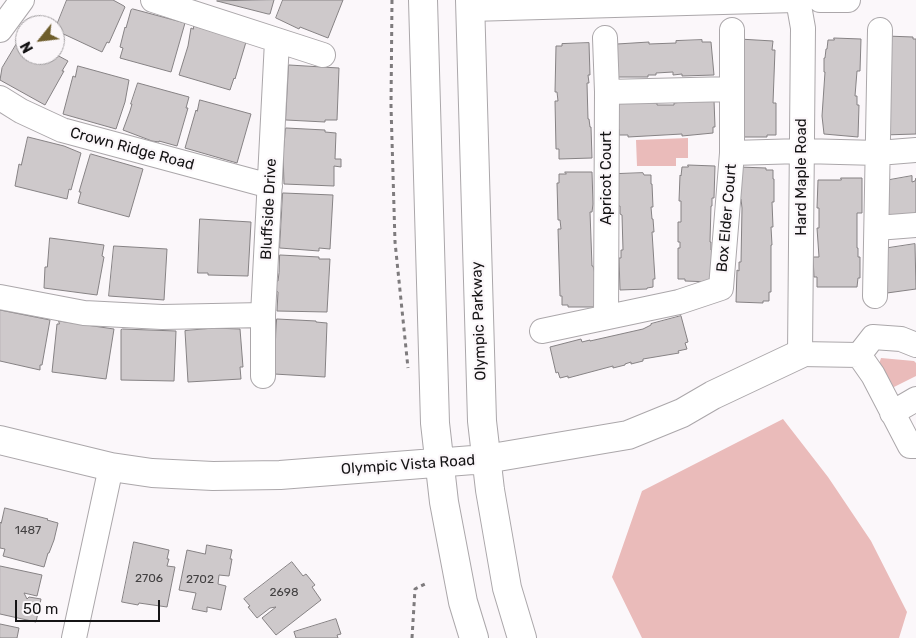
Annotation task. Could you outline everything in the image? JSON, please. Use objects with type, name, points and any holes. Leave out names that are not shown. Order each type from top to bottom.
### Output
[{"type":"main road","points":[[423,0],[434,416],[444,502],[463,602],[474,638]]},
{"type":"main road","name":"Olympic Parkway","points":[[470,4],[481,411],[486,459],[507,588],[522,638]]},
{"type":"main road","name":"Olympic Vista Road","points":[[0,440],[111,467],[152,473],[213,476],[280,476],[415,464],[440,464],[486,459],[628,435],[682,413],[713,395],[800,354]]},
{"type":"street","points":[[153,0],[323,55]]},
{"type":"street","points":[[470,4],[796,0]]},
{"type":"street","name":"Hard Maple Road","points":[[796,0],[803,28],[800,354]]},
{"type":"street","points":[[820,0],[848,0]]},
{"type":"street","name":"Box Elder Court","points":[[606,317],[680,302],[721,288],[732,152],[732,30]]},
{"type":"street","points":[[875,296],[880,30]]},
{"type":"street","name":"Apricot Court","points":[[605,38],[607,92],[606,317]]},
{"type":"street","name":"Bluffside Drive","points":[[263,376],[263,315],[278,41]]},
{"type":"street","points":[[607,92],[732,89]]},
{"type":"street","name":"Crown Ridge Road","points":[[0,98],[21,111],[62,130],[270,186]]},
{"type":"street","points":[[732,152],[878,153],[916,150]]},
{"type":"street","points":[[876,228],[916,225]]},
{"type":"street","points":[[0,298],[84,313],[162,317],[263,315]]},
{"type":"street","points":[[542,331],[606,317]]},
{"type":"street","points":[[859,355],[873,337],[901,339],[916,345]]},
{"type":"street","points":[[800,354],[859,355]]},
{"type":"street","points":[[859,355],[873,375],[910,446],[916,446]]},
{"type":"street","points":[[892,412],[916,399]]},
{"type":"street","points":[[82,637],[111,467]]},
{"type":"path","points":[[392,0],[391,106],[395,242],[409,374]]},
{"type":"path","points":[[412,638],[415,589],[427,583]]},
{"type":"shaded area","points":[[688,138],[688,158],[676,158],[676,166],[637,166],[636,140]]},
{"type":"shaded area","points":[[881,358],[914,361],[916,363],[916,376],[890,389],[877,370]]},
{"type":"shaded area","points":[[783,419],[828,477],[871,541],[907,612],[899,638],[642,638],[612,577],[642,491]]},
{"type":"building","points":[[67,0],[113,0],[125,7],[109,43],[107,42],[102,52],[65,35],[65,15],[61,15]]},
{"type":"building","points":[[274,0],[270,14],[217,1]]},
{"type":"building","points":[[283,0],[343,0],[328,38],[300,27],[299,29],[276,18]]},
{"type":"building","points":[[133,9],[185,23],[171,72],[120,58],[123,48],[120,47],[125,27]]},
{"type":"building","points":[[194,26],[246,42],[230,90],[179,75],[188,46],[191,28],[193,29]]},
{"type":"building","points":[[886,36],[913,37],[913,39],[916,39],[916,134],[883,135]]},
{"type":"building","points":[[834,38],[861,39],[860,71],[857,71],[855,96],[857,96],[857,105],[859,105],[858,137],[824,134],[822,116],[824,58],[828,40],[834,40]]},
{"type":"building","points":[[739,39],[773,41],[772,50],[775,50],[773,103],[776,103],[776,135],[740,137]]},
{"type":"building","points":[[702,40],[702,42],[711,42],[714,75],[682,76],[682,74],[673,75],[673,72],[656,73],[656,75],[648,75],[648,77],[616,77],[617,44],[676,43],[676,41]]},
{"type":"building","points":[[589,43],[590,75],[588,75],[589,83],[587,83],[592,158],[559,159],[559,149],[556,149],[555,101],[558,101],[557,92],[555,92],[556,46]]},
{"type":"building","points":[[15,47],[15,65],[65,65],[65,59],[68,61],[45,105],[0,80],[2,68]]},
{"type":"building","points":[[289,65],[339,68],[337,120],[325,120],[325,122],[286,120]]},
{"type":"building","points":[[78,66],[129,80],[125,102],[116,129],[63,114],[73,76],[75,77]]},
{"type":"building","points":[[138,83],[189,97],[186,108],[188,108],[177,146],[152,141],[123,130]]},
{"type":"building","points":[[200,100],[251,114],[237,163],[185,148]]},
{"type":"building","points":[[714,100],[715,127],[713,127],[713,133],[682,136],[682,134],[628,137],[628,135],[619,135],[619,129],[617,129],[616,102],[648,101],[648,103],[657,103],[657,105],[674,105],[674,103],[682,101]]},
{"type":"building","points":[[286,128],[325,130],[325,132],[336,133],[335,159],[341,159],[341,167],[334,166],[334,186],[284,184],[283,154]]},
{"type":"building","points":[[28,137],[64,146],[81,153],[67,199],[15,186],[19,164],[21,165]]},
{"type":"building","points":[[91,154],[143,169],[129,217],[78,203],[81,192],[79,192]]},
{"type":"building","points":[[688,165],[715,166],[714,198],[712,198],[711,206],[711,282],[678,279],[678,248],[680,248],[680,242],[678,242],[678,222],[681,222],[681,201],[679,201],[680,175],[682,167],[688,167]]},
{"type":"building","points":[[739,167],[773,170],[774,202],[772,202],[773,227],[771,227],[771,292],[769,292],[769,301],[763,301],[763,303],[736,302],[737,270],[739,271],[739,262],[741,262],[742,208],[741,199],[739,199]]},
{"type":"building","points":[[565,172],[592,172],[593,204],[592,212],[590,212],[596,307],[568,307],[568,305],[562,305],[562,296],[560,296],[558,229],[561,229],[560,220],[558,220],[557,183],[559,183],[559,174],[566,174]]},
{"type":"building","points":[[643,173],[644,175],[651,175],[655,279],[653,279],[653,287],[647,289],[620,290],[619,258],[621,258],[621,250],[623,250],[622,215],[620,214],[620,206],[618,206],[617,174]]},
{"type":"building","points":[[912,176],[912,182],[916,178],[916,220],[890,224],[884,181]]},
{"type":"building","points":[[841,178],[862,178],[862,213],[857,213],[857,248],[858,257],[860,257],[860,278],[858,278],[857,287],[817,287],[817,277],[814,277],[813,257],[819,257],[817,228],[819,228],[819,208],[817,208],[818,180],[841,180]]},
{"type":"building","points":[[283,193],[333,195],[330,249],[319,248],[319,251],[280,248]]},
{"type":"building","points":[[200,219],[251,222],[248,276],[198,273]]},
{"type":"building","points":[[50,238],[104,245],[102,256],[104,257],[97,295],[44,288],[45,267],[47,267]]},
{"type":"building","points":[[915,244],[916,289],[887,293],[882,249]]},
{"type":"building","points":[[114,246],[167,249],[164,300],[109,296]]},
{"type":"building","points":[[280,255],[330,259],[327,312],[277,311],[278,292],[276,291],[276,281],[278,281]]},
{"type":"building","points":[[0,310],[50,320],[40,370],[0,361]]},
{"type":"building","points":[[681,316],[688,342],[685,343],[687,349],[678,351],[679,353],[643,359],[643,361],[631,364],[631,362],[613,368],[613,366],[568,378],[568,376],[560,378],[558,372],[556,373],[550,347],[581,339],[582,342],[590,341],[643,329],[651,324]]},
{"type":"building","points":[[277,319],[327,323],[325,377],[274,374]]},
{"type":"building","points":[[59,321],[114,329],[106,379],[52,372],[57,324],[59,324]]},
{"type":"building","points":[[214,328],[240,329],[243,367],[240,367],[241,379],[188,382],[185,331]]},
{"type":"building","points":[[121,330],[176,331],[174,381],[121,380]]},
{"type":"building","points":[[5,508],[58,523],[44,567],[3,556],[5,549],[0,548],[0,522]]},
{"type":"building","points":[[134,542],[169,550],[167,566],[175,567],[167,607],[122,602]]},
{"type":"building","points":[[207,545],[232,550],[230,559],[232,559],[229,576],[219,575],[218,584],[226,586],[221,610],[207,607],[207,612],[192,609],[196,593],[179,590],[187,550],[205,554]]},
{"type":"building","points":[[292,562],[303,576],[306,574],[315,585],[312,587],[321,600],[276,635],[262,618],[276,607],[270,608],[257,618],[244,599]]},
{"type":"building","points":[[0,566],[42,575],[37,596],[24,593],[27,599],[29,597],[41,599],[36,622],[0,614]]},
{"type":"building","points":[[336,619],[341,634],[337,635],[338,638],[296,638],[294,632]]},
{"type":"building","points":[[0,624],[19,628],[17,638],[0,638]]}]
